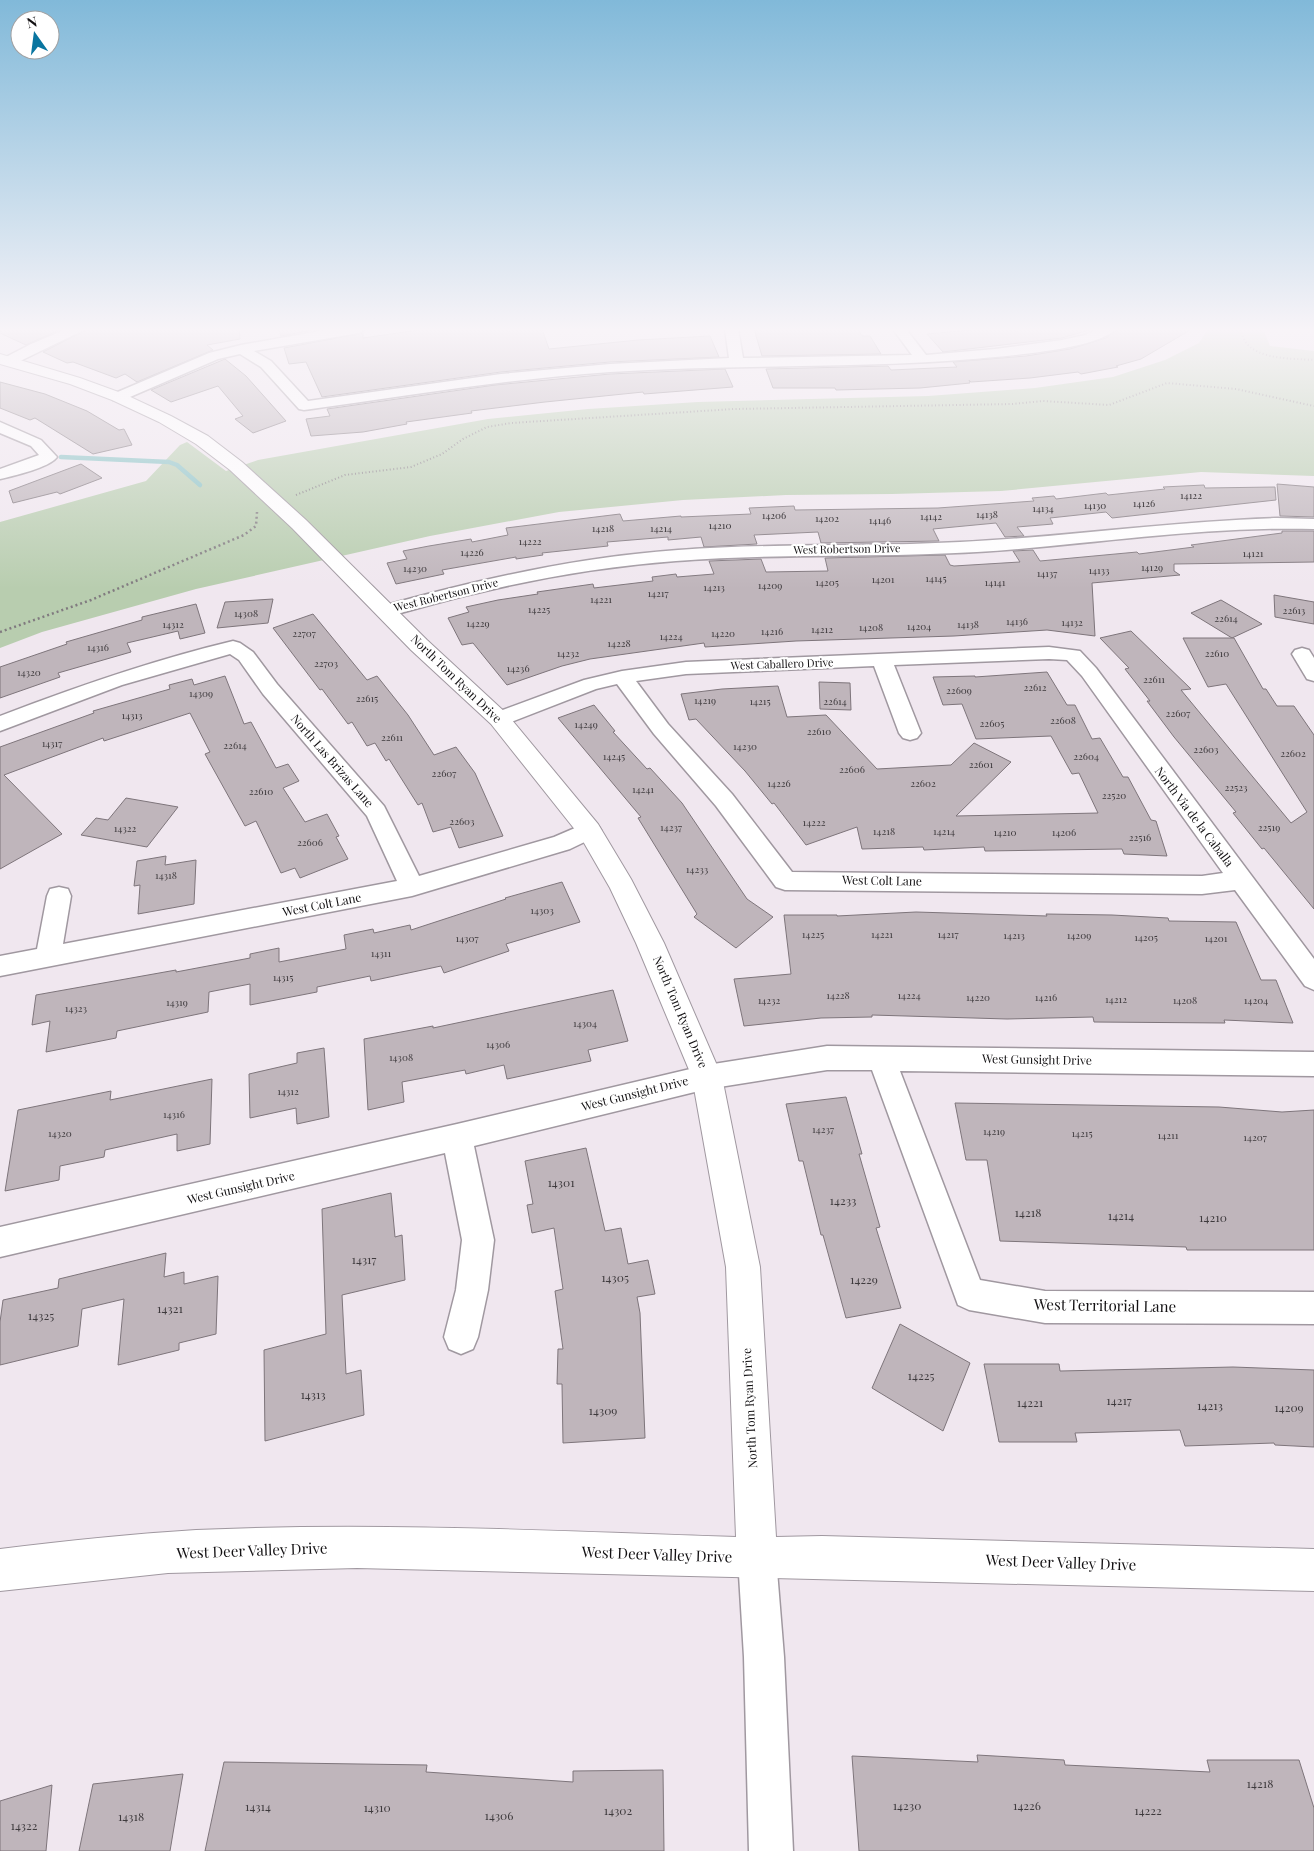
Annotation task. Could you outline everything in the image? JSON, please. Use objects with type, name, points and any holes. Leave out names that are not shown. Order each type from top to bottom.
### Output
[{"type":"street","name":"North Tom Ryan Drive","points":[[157,415],[202,440],[236,466],[276,502],[499,719],[590,830],[622,886],[650,943],[707,1077],[743,1267],[757,1558],[764,1656],[771,1851]]},
{"type":"street","points":[[0,427],[36,443],[49,457],[0,474]]},
{"type":"street","name":"West Robertson Drive","points":[[386,611],[454,591],[542,572],[640,559],[817,549],[932,549],[1039,543],[1207,525],[1283,522],[1314,524]]},
{"type":"street","name":"North Las Brizas Lane","points":[[0,724],[80,692],[202,654],[233,647],[246,656],[270,689],[376,812],[396,850],[412,887]]},
{"type":"street","name":"West Caballero Drive","points":[[499,719],[591,684],[622,677],[686,668],[1049,653],[1074,655]]},
{"type":"street","points":[[1302,654],[1314,675]]},
{"type":"street","name":"North Via de la Caballa","points":[[1074,655],[1089,672],[1314,979]]},
{"type":"street","points":[[882,661],[910,733]]},
{"type":"street","name":"West Colt Lane","points":[[622,677],[660,729],[724,800],[785,881],[1202,884],[1241,880]]},
{"type":"street","name":"West Colt Lane","points":[[0,966],[412,887],[562,843],[590,830]]},
{"type":"street","points":[[48,957],[59,896]]},
{"type":"street","name":"West Gunsight Drive","points":[[0,1242],[458,1137],[707,1077],[827,1058],[1314,1064]]},
{"type":"street","name":"West Territorial Lane","points":[[882,1058],[894,1098],[968,1294],[1045,1307],[1314,1308]]},
{"type":"street","points":[[458,1137],[478,1240],[472,1290],[461,1337]]},
{"type":"street","name":"West Deer Valley Drive","points":[[0,1570],[103,1558],[233,1549],[358,1547],[1314,1570]]},
{"type":"path","points":[[0,632],[91,600],[244,535],[256,526],[256,508],[345,475],[411,467],[442,454],[462,439],[487,427],[511,423],[632,415]]},
{"type":"green space","points":[[524,415],[1314,415],[1314,476],[1201,472],[1001,491],[786,495],[683,500],[559,512],[430,536],[196,589],[42,632],[0,648],[0,522],[146,481],[180,445],[187,442],[226,471],[258,460],[488,419]]},
{"type":"building","points":[[18,415],[94,415],[119,430],[124,429],[132,445],[93,454],[35,418],[30,420]]},
{"type":"building","points":[[281,415],[286,421],[253,433],[235,419],[243,416]]},
{"type":"building","points":[[455,415],[406,422],[407,424],[363,432],[311,436],[306,419],[330,416]]},
{"type":"building","points":[[81,464],[102,478],[60,494],[57,492],[13,503],[9,491]]},
{"type":"building","points":[[1277,484],[1314,487],[1314,517],[1280,516]]},
{"type":"building","points":[[1204,485],[1205,488],[1275,487],[1276,500],[1112,518],[1106,512],[1050,518],[1053,524],[1017,527],[1024,536],[1005,537],[996,523],[933,529],[939,541],[821,543],[818,532],[754,535],[757,544],[704,547],[701,537],[668,540],[668,537],[607,542],[608,546],[542,553],[543,555],[516,559],[516,557],[442,570],[444,574],[396,584],[387,563],[407,559],[403,551],[471,539],[472,542],[508,535],[506,528],[620,514],[623,521],[681,516],[751,514],[749,508],[794,506],[795,510],[938,508],[1034,501],[1032,498],[1054,496],[1056,499],[1165,489],[1163,487]]},
{"type":"building","points":[[1282,531],[1314,531],[1314,562],[1174,564],[1174,571],[1180,575],[1092,583],[1095,636],[1047,630],[705,647],[704,643],[590,659],[562,666],[507,685],[473,643],[462,645],[448,618],[469,612],[466,607],[538,594],[537,592],[593,584],[594,588],[653,581],[652,577],[676,574],[677,577],[714,574],[709,561],[761,559],[766,572],[828,571],[825,558],[945,555],[950,565],[954,566],[1020,562],[1013,551],[1033,550],[1040,561],[1137,552],[1139,554],[1282,533]]},
{"type":"building","points":[[1274,595],[1314,602],[1314,624],[1275,617]]},
{"type":"building","points":[[273,599],[268,623],[217,628],[225,602]]},
{"type":"building","points":[[1221,600],[1262,624],[1232,638],[1191,613]]},
{"type":"building","points":[[196,604],[205,633],[180,639],[178,631],[127,643],[131,652],[58,673],[60,677],[0,698],[0,667],[67,644],[66,642],[142,620],[142,617]]},
{"type":"building","points":[[313,614],[367,680],[377,676],[408,715],[434,755],[456,747],[475,773],[503,836],[459,848],[451,827],[433,832],[422,803],[418,805],[389,759],[386,761],[375,743],[367,746],[352,722],[348,724],[273,628]]},
{"type":"building","points":[[1131,631],[1191,689],[1181,690],[1291,823],[1307,812],[1226,684],[1208,687],[1183,638],[1234,638],[1263,689],[1266,689],[1277,706],[1294,706],[1314,735],[1314,909],[1264,848],[1262,849],[1233,813],[1236,812],[1174,737],[1147,701],[1150,701],[1125,669],[1129,668],[1100,638]]},
{"type":"building","points":[[1047,672],[1067,705],[1075,705],[1092,739],[1100,738],[1123,777],[1128,777],[1151,820],[1156,821],[1167,856],[1124,854],[1122,849],[985,851],[984,847],[924,850],[923,847],[862,849],[857,827],[806,845],[774,803],[772,804],[745,771],[696,719],[689,720],[681,694],[722,689],[778,686],[787,717],[826,715],[877,769],[951,765],[974,743],[1011,762],[956,816],[1098,813],[1079,773],[1072,774],[1051,736],[976,739],[962,704],[943,705],[933,677],[975,677]]},
{"type":"building","points":[[225,676],[244,724],[251,722],[276,768],[288,764],[299,781],[283,788],[305,822],[327,814],[339,836],[336,837],[348,859],[300,878],[295,868],[281,873],[256,821],[245,826],[205,754],[210,752],[190,713],[104,741],[103,738],[4,775],[62,834],[0,869],[0,747],[94,713],[93,711],[170,689],[169,685],[192,679],[194,685]]},
{"type":"building","points":[[819,682],[850,683],[851,710],[820,709]]},
{"type":"building","points":[[594,705],[615,731],[613,732],[682,803],[747,899],[773,917],[736,948],[694,917],[697,914],[638,818],[641,817],[558,718]]},
{"type":"building","points":[[126,798],[178,807],[147,847],[81,835],[96,818],[108,820]]},
{"type":"building","points":[[166,856],[165,865],[196,860],[194,904],[138,914],[140,885],[134,886],[137,861]]},
{"type":"building","points":[[562,882],[580,922],[506,944],[509,951],[444,973],[441,966],[371,981],[370,976],[317,987],[317,992],[250,1005],[250,984],[209,992],[208,1012],[117,1031],[116,1038],[46,1052],[50,1021],[32,1025],[36,995],[250,958],[250,954],[279,948],[279,962],[346,949],[344,935],[373,929],[374,933],[410,925],[411,930],[505,898]]},
{"type":"building","points":[[916,912],[1047,916],[1046,914],[1112,915],[1168,918],[1169,921],[1236,922],[1261,980],[1276,980],[1293,1023],[1224,1020],[1225,1023],[1094,1022],[1093,1017],[1007,1019],[872,1015],[872,1017],[821,1018],[744,1026],[734,979],[791,974],[784,915],[837,916]]},
{"type":"building","points":[[613,990],[628,1041],[588,1050],[591,1061],[507,1079],[504,1065],[466,1074],[465,1070],[402,1082],[404,1102],[368,1110],[364,1039],[433,1026],[433,1028]]},
{"type":"building","points":[[324,1048],[329,1117],[297,1124],[296,1108],[250,1118],[249,1074],[297,1063],[297,1053]]},
{"type":"building","points":[[212,1079],[210,1144],[177,1151],[177,1134],[105,1150],[104,1157],[60,1166],[59,1180],[5,1191],[18,1110],[111,1091],[110,1100]]},
{"type":"building","points":[[846,1097],[862,1154],[859,1154],[880,1227],[876,1228],[901,1308],[846,1318],[823,1235],[821,1235],[803,1161],[799,1161],[786,1104]]},
{"type":"building","points":[[955,1103],[1219,1107],[1282,1112],[1314,1110],[1314,1250],[1187,1250],[1186,1247],[1000,1241],[987,1160],[966,1160]]},
{"type":"building","points":[[586,1148],[605,1231],[621,1228],[628,1264],[648,1260],[655,1294],[637,1297],[640,1313],[645,1438],[563,1443],[562,1384],[557,1384],[558,1349],[563,1349],[555,1291],[563,1289],[554,1228],[532,1233],[527,1205],[533,1204],[525,1161]]},
{"type":"building","points":[[391,1193],[395,1237],[402,1235],[405,1280],[342,1295],[346,1374],[361,1370],[364,1415],[265,1441],[264,1350],[326,1334],[322,1209]]},
{"type":"building","points":[[166,1253],[164,1277],[184,1272],[184,1284],[218,1276],[216,1334],[179,1343],[179,1350],[118,1365],[124,1299],[82,1309],[78,1346],[0,1365],[0,1322],[3,1300],[58,1288],[59,1279]]},
{"type":"building","points":[[900,1324],[970,1363],[943,1431],[872,1388]]},
{"type":"building","points":[[984,1364],[1059,1364],[1060,1371],[1233,1367],[1314,1370],[1314,1447],[1275,1445],[1274,1443],[1185,1446],[1180,1430],[1075,1433],[1077,1442],[999,1442]]},
{"type":"building","points":[[977,1755],[1064,1760],[1065,1765],[1210,1772],[1207,1760],[1299,1760],[1314,1808],[1314,1851],[859,1851],[852,1756],[978,1762]]},
{"type":"building","points":[[224,1762],[427,1765],[426,1772],[573,1782],[573,1771],[663,1770],[664,1851],[205,1851]]},
{"type":"building","points":[[183,1774],[170,1851],[79,1851],[93,1784]]},
{"type":"building","points":[[52,1785],[46,1851],[0,1851],[0,1801]]},
{"type":"waterway","points":[[61,457],[169,462],[177,465],[200,485]]}]
